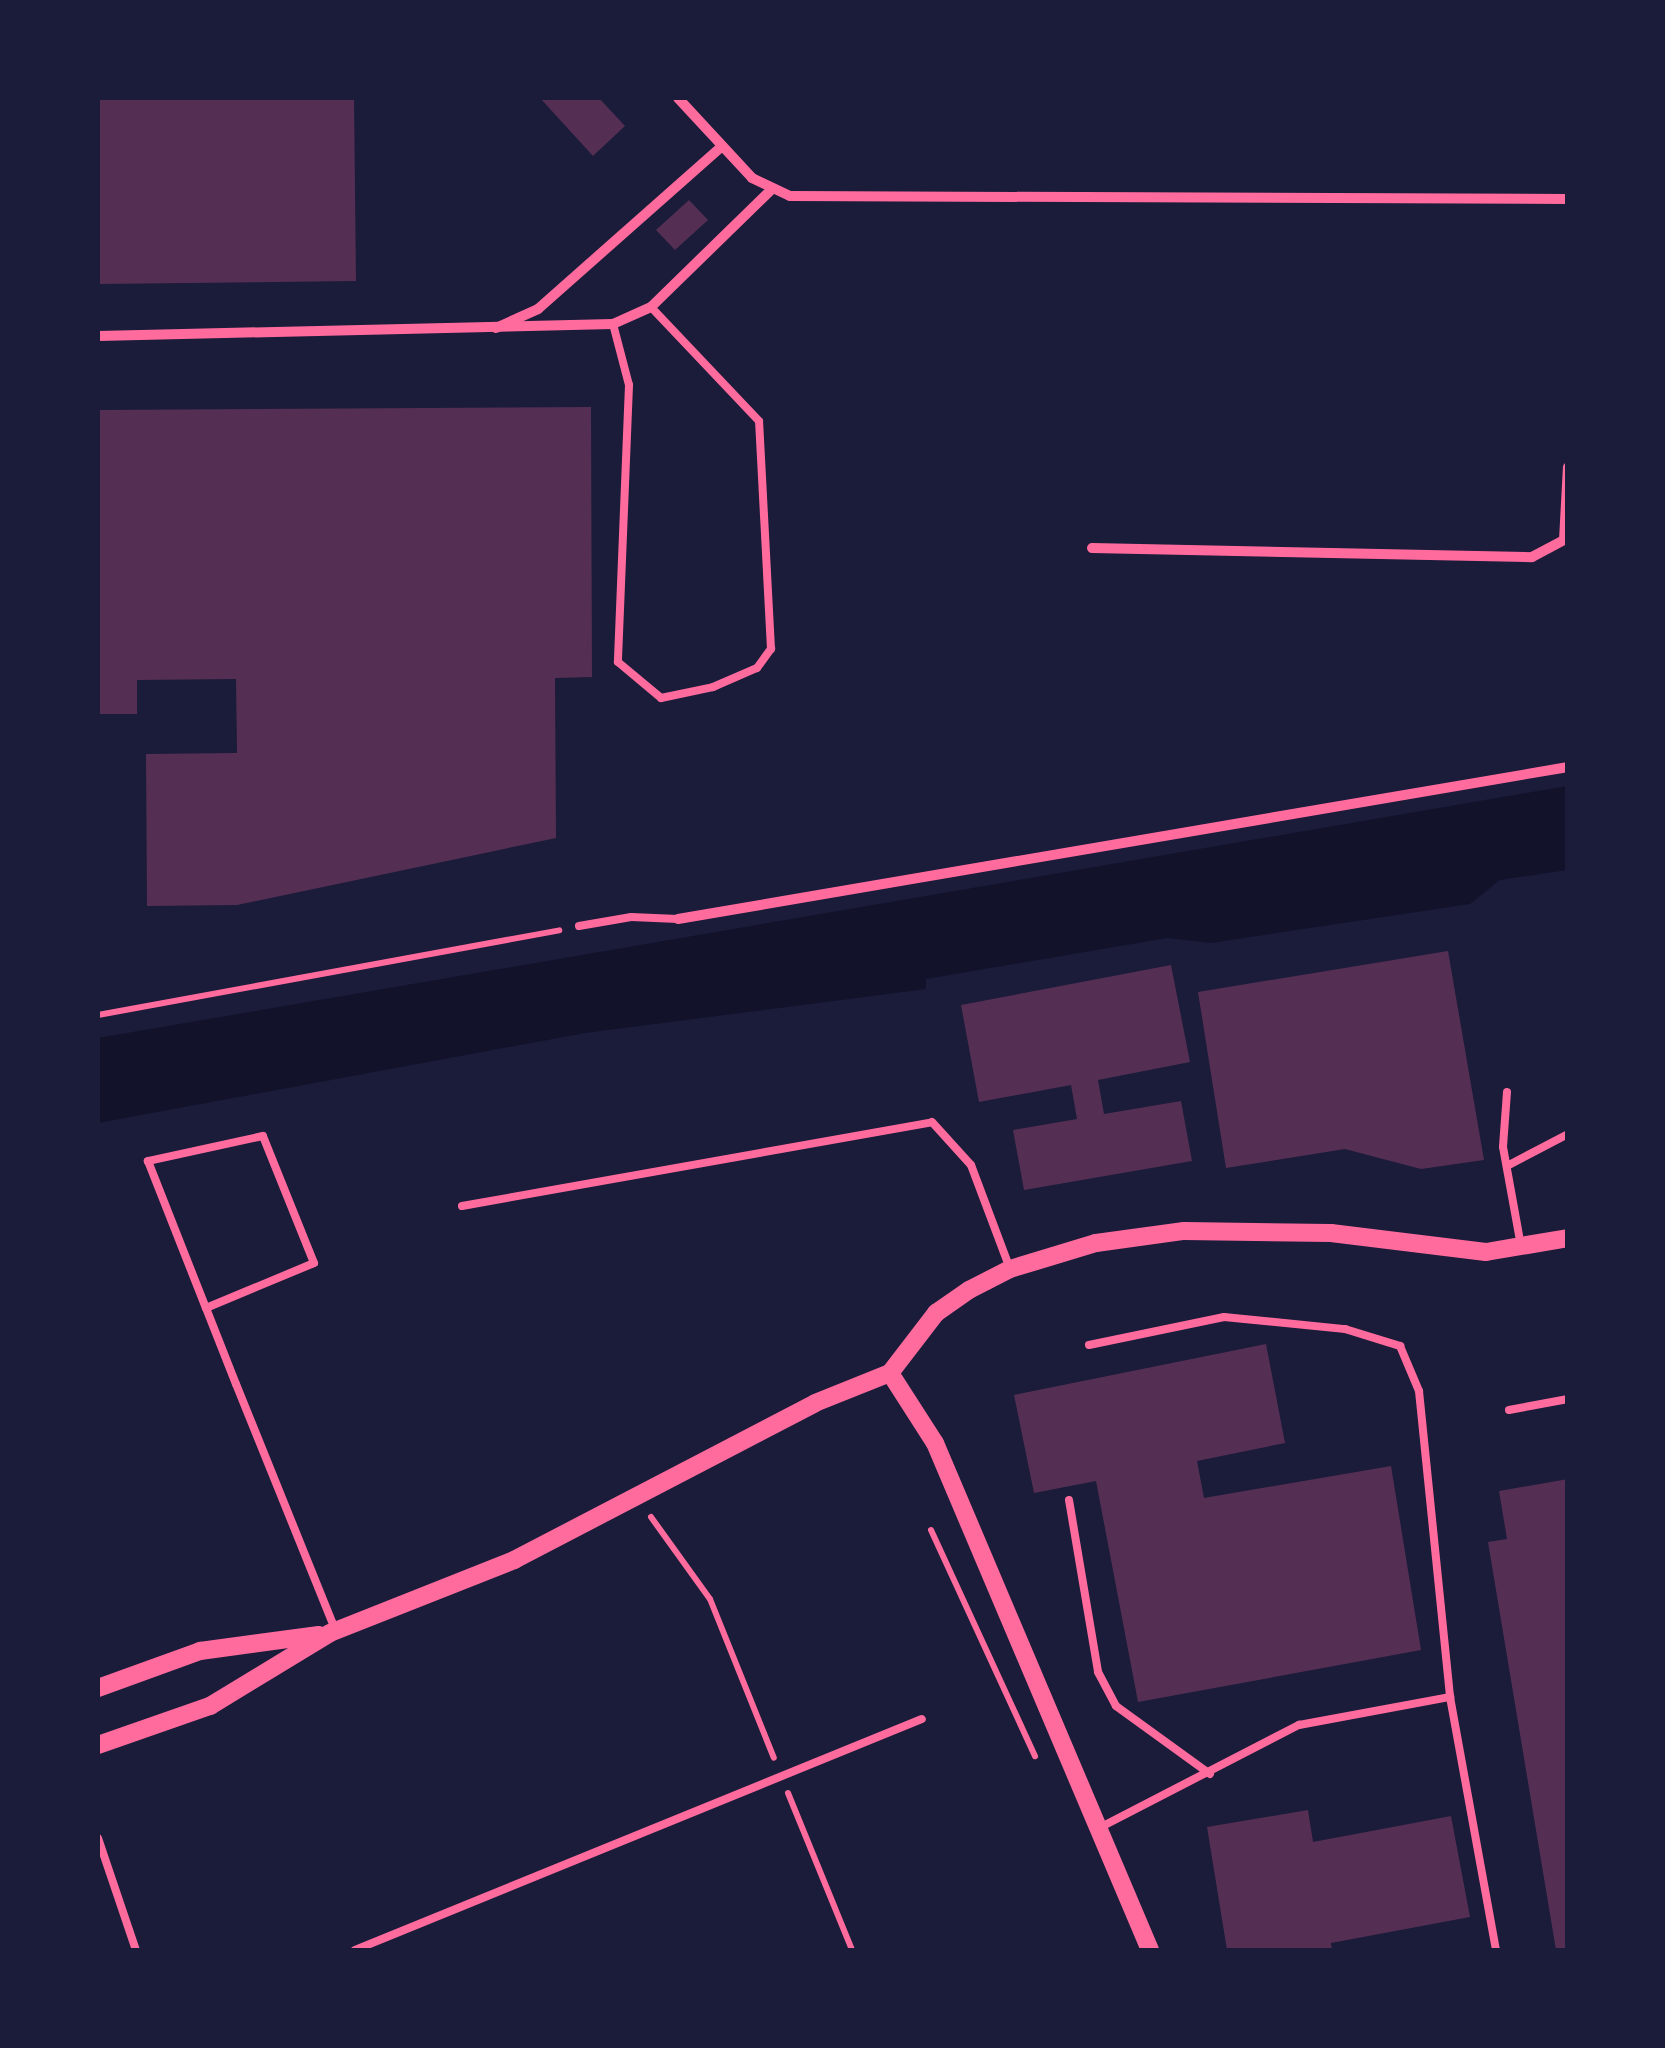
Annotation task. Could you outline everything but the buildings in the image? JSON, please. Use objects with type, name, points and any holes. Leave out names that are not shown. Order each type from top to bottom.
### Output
[{"type":"street","points":[[678,98],[770,191],[790,196],[1568,199]]},
{"type":"street","points":[[490,330],[538,309],[722,146]]},
{"type":"street","points":[[98,336],[490,330],[614,324],[651,307],[770,191]]},
{"type":"street","points":[[1092,548],[1532,557],[1564,540],[1568,467]]},
{"type":"street","points":[[678,918],[1568,766]]},
{"type":"street","points":[[98,1745],[210,1706],[333,1632],[514,1560],[638,1500],[816,1404],[890,1373],[936,1313],[1010,1268],[1096,1243],[1184,1231],[1330,1233],[1486,1252],[1522,1250],[1568,1238]]},
{"type":"street","points":[[890,1373],[934,1443],[1150,1950]]},
{"type":"street","points":[[98,1688],[200,1652],[333,1632]]},
{"type":"lane","points":[[614,324],[629,385],[618,662],[661,698],[728,681],[757,668],[771,649],[759,421],[651,307]]},
{"type":"lane","points":[[580,926],[632,917],[678,918]]},
{"type":"lane","points":[[1507,1092],[1506,1166],[1522,1250]]},
{"type":"lane","points":[[462,1206],[932,1122],[970,1165],[1010,1268]]},
{"type":"lane","points":[[1506,1166],[1568,1134]]},
{"type":"lane","points":[[206,1308],[314,1264],[264,1136],[148,1161],[333,1632]]},
{"type":"lane","points":[[1089,1345],[1224,1317],[1345,1329],[1400,1346],[1419,1392],[1450,1697],[1496,1950]]},
{"type":"lane","points":[[1509,1410],[1568,1399]]},
{"type":"lane","points":[[1069,1500],[1098,1672],[1116,1706],[1210,1774]]},
{"type":"lane","points":[[1100,1826],[1210,1774],[1300,1725],[1450,1697]]},
{"type":"lane","points":[[355,1950],[922,1719]]},
{"type":"lane","points":[[98,1838],[136,1950]]},
{"type":"path","points":[[98,1015],[580,926]]},
{"type":"path","points":[[638,1500],[710,1600],[852,1950]]},
{"type":"path","points":[[931,1530],[1044,1776]]},
{"type":"shaded area","points":[[1567,786],[1567,870],[1500,880],[1470,904],[1211,943],[1167,938],[926,979],[926,989],[585,1033],[98,1123],[98,1038]]}]
